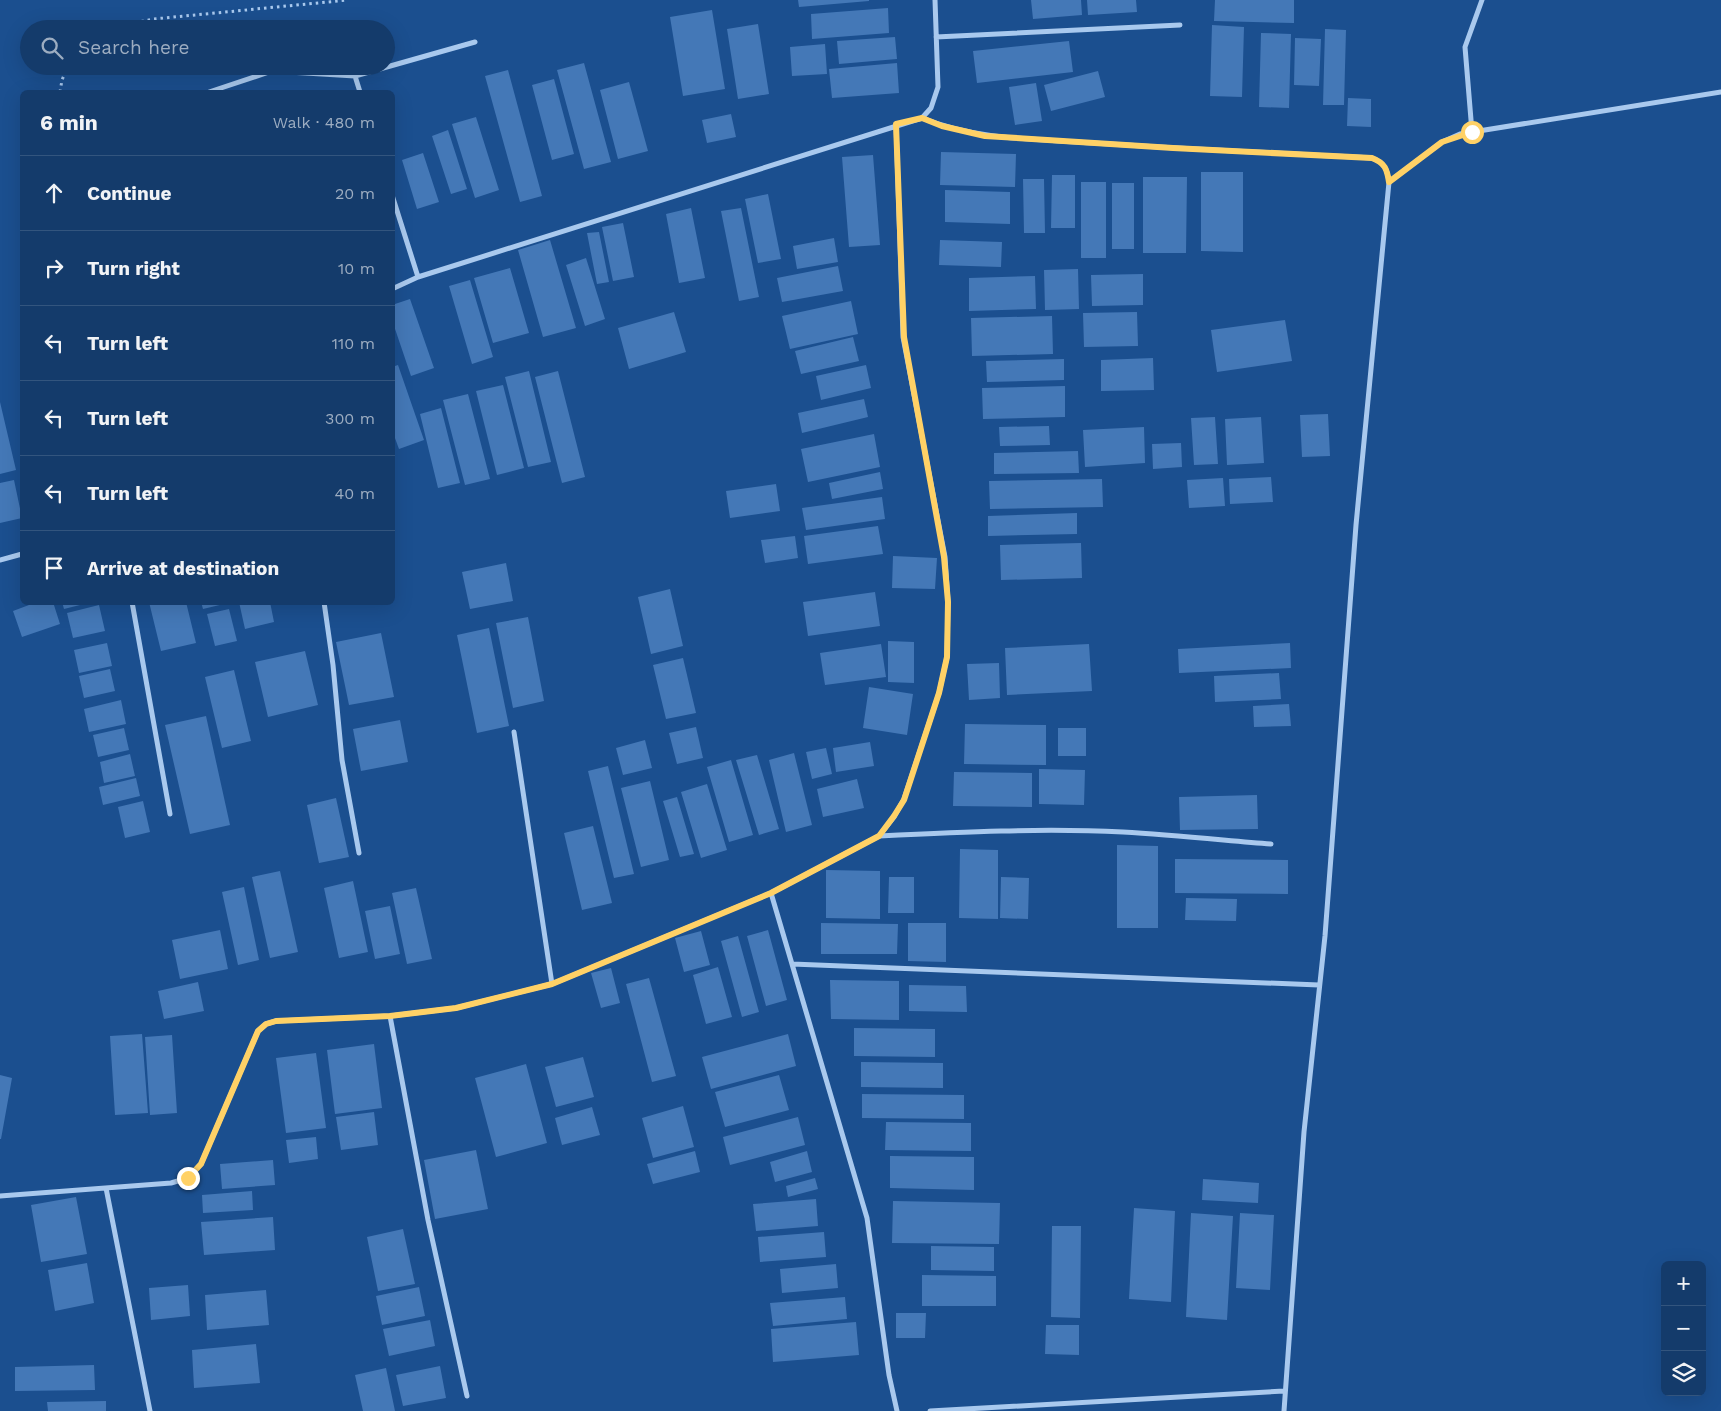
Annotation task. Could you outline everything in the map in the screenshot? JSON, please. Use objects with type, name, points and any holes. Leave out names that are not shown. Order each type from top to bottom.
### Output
[{"type":"street","points":[[922,118],[931,108],[938,87],[935,0]]},
{"type":"street","points":[[1472,132],[1465,47],[1482,0]]},
{"type":"street","points":[[936,37],[1180,25]]},
{"type":"street","points":[[395,65],[475,42]]},
{"type":"street","points":[[215,90],[260,75]]},
{"type":"street","points":[[338,75],[359,75]]},
{"type":"street","points":[[355,76],[359,90]]},
{"type":"street","points":[[1389,182],[1442,142],[1472,132],[1721,92]]},
{"type":"street","points":[[395,288],[418,277],[896,124],[922,118],[942,126],[985,136],[1372,158],[1382,162],[1387,170],[1389,182],[1356,525],[1319,985],[1304,1132],[1284,1411]]},
{"type":"street","points":[[879,836],[904,800],[939,693],[947,657],[948,602],[944,557],[904,337],[896,124]]},
{"type":"street","points":[[395,204],[418,277]]},
{"type":"street","points":[[0,560],[20,555]]},
{"type":"street","points":[[133,605],[170,814]]},
{"type":"street","points":[[324,605],[342,760],[359,853]]},
{"type":"street","points":[[514,732],[552,984]]},
{"type":"street","points":[[0,1196],[171,1183],[188,1178],[201,1164],[258,1031],[266,1024],[276,1021],[390,1016],[456,1008],[552,984],[771,893],[879,836],[985,831],[1113,832],[1271,844]]},
{"type":"street","points":[[771,893],[867,1218],[889,1375],[896,1411]]},
{"type":"street","points":[[792,964],[1319,985]]},
{"type":"street","points":[[390,1016],[428,1220],[467,1396]]},
{"type":"street","points":[[106,1188],[150,1411]]},
{"type":"street","points":[[930,1411],[1284,1391]]},
{"type":"path","points":[[154,20],[348,0]]},
{"type":"path","points":[[60,90],[64,75]]},
{"type":"building","points":[[798,0],[869,0],[869,1],[799,7]]},
{"type":"building","points":[[1031,0],[1081,0],[1082,15],[1033,19]]},
{"type":"building","points":[[1087,0],[1136,0],[1137,12],[1088,15]]},
{"type":"building","points":[[1215,0],[1294,0],[1294,23],[1214,21]]},
{"type":"building","points":[[888,8],[889,33],[812,39],[811,14]]},
{"type":"building","points":[[712,10],[725,89],[683,96],[670,17]]},
{"type":"building","points":[[758,24],[769,94],[738,99],[727,29]]},
{"type":"building","points":[[1212,25],[1244,27],[1242,97],[1210,96]]},
{"type":"building","points":[[1325,29],[1346,30],[1344,105],[1323,105]]},
{"type":"building","points":[[1261,33],[1291,34],[1289,108],[1259,107]]},
{"type":"building","points":[[895,37],[897,59],[839,64],[837,41]]},
{"type":"building","points":[[1295,38],[1321,39],[1319,86],[1294,85]]},
{"type":"building","points":[[1069,41],[1073,72],[977,83],[973,51]]},
{"type":"building","points":[[825,44],[827,74],[792,76],[790,47]]},
{"type":"building","points":[[584,63],[611,162],[584,169],[557,70]]},
{"type":"building","points":[[897,63],[899,93],[832,98],[829,69]]},
{"type":"building","points":[[508,70],[542,196],[520,202],[485,76]]},
{"type":"building","points":[[1098,71],[1105,97],[1051,111],[1044,85]]},
{"type":"building","points":[[554,79],[574,154],[552,160],[532,85]]},
{"type":"building","points":[[629,82],[648,151],[618,159],[600,90]]},
{"type":"building","points":[[1036,83],[1042,121],[1015,125],[1009,87]]},
{"type":"building","points":[[1348,98],[1371,99],[1371,127],[1347,126]]},
{"type":"building","points":[[731,114],[736,137],[707,143],[702,120]]},
{"type":"building","points":[[476,117],[499,190],[475,198],[452,124]]},
{"type":"building","points":[[448,130],[467,189],[451,194],[432,136]]},
{"type":"building","points":[[941,152],[1016,154],[1015,187],[940,185]]},
{"type":"building","points":[[423,153],[439,202],[417,209],[402,160]]},
{"type":"building","points":[[873,155],[880,245],[849,247],[842,157]]},
{"type":"building","points":[[1201,172],[1243,172],[1243,252],[1201,251]]},
{"type":"building","points":[[1052,175],[1075,175],[1075,228],[1051,228]]},
{"type":"building","points":[[1143,177],[1187,177],[1186,253],[1143,253]]},
{"type":"building","points":[[1023,179],[1044,179],[1045,233],[1024,233]]},
{"type":"building","points":[[1081,182],[1106,182],[1106,258],[1081,258]]},
{"type":"building","points":[[1112,183],[1134,183],[1134,249],[1112,249]]},
{"type":"building","points":[[945,190],[1010,192],[1010,224],[945,222]]},
{"type":"building","points":[[768,194],[781,259],[758,263],[745,199]]},
{"type":"building","points":[[691,208],[705,278],[679,283],[666,214]]},
{"type":"building","points":[[741,208],[759,297],[739,301],[721,211]]},
{"type":"building","points":[[623,223],[634,277],[613,281],[602,227]]},
{"type":"building","points":[[599,232],[609,282],[597,284],[587,233]]},
{"type":"building","points":[[834,238],[838,262],[797,269],[793,246]]},
{"type":"building","points":[[550,240],[576,328],[543,337],[518,250]]},
{"type":"building","points":[[940,240],[1002,242],[1001,267],[939,265]]},
{"type":"building","points":[[586,258],[605,319],[585,326],[566,265]]},
{"type":"building","points":[[838,266],[843,291],[782,302],[777,278]]},
{"type":"building","points":[[510,268],[529,333],[493,343],[474,278]]},
{"type":"building","points":[[1078,269],[1079,309],[1045,310],[1044,270]]},
{"type":"building","points":[[1143,274],[1143,305],[1092,306],[1091,275]]},
{"type":"building","points":[[1035,276],[1036,309],[969,311],[969,278]]},
{"type":"building","points":[[470,280],[493,357],[472,364],[449,286]]},
{"type":"building","points":[[410,299],[434,368],[411,376],[395,329],[395,304]]},
{"type":"building","points":[[851,301],[858,334],[790,349],[782,316]]},
{"type":"building","points":[[674,312],[686,352],[629,369],[618,328]]},
{"type":"building","points":[[1137,312],[1138,346],[1084,347],[1083,313]]},
{"type":"building","points":[[1052,316],[1053,354],[972,356],[971,318]]},
{"type":"building","points":[[1285,320],[1292,361],[1217,372],[1211,330]]},
{"type":"building","points":[[853,337],[859,361],[801,374],[795,351]]},
{"type":"building","points":[[1153,358],[1154,390],[1101,391],[1101,360]]},
{"type":"building","points":[[1064,359],[1064,380],[987,382],[986,361]]},
{"type":"building","points":[[398,365],[424,440],[399,449],[395,438],[395,366]]},
{"type":"building","points":[[866,365],[871,388],[821,400],[816,376]]},
{"type":"building","points":[[529,371],[551,462],[528,467],[505,377]]},
{"type":"building","points":[[558,371],[585,477],[562,483],[535,377]]},
{"type":"building","points":[[503,385],[524,468],[497,475],[476,391]]},
{"type":"building","points":[[1065,386],[1065,417],[983,419],[982,388]]},
{"type":"building","points":[[468,394],[490,479],[465,485],[443,400]]},
{"type":"building","points":[[864,399],[868,417],[802,433],[798,413]]},
{"type":"building","points":[[0,402],[16,470],[0,474]]},
{"type":"building","points":[[441,408],[460,483],[438,488],[420,414]]},
{"type":"building","points":[[1328,414],[1330,456],[1302,457],[1300,415]]},
{"type":"building","points":[[1215,417],[1218,464],[1194,465],[1191,418]]},
{"type":"building","points":[[1261,417],[1264,463],[1227,465],[1225,419]]},
{"type":"building","points":[[1049,426],[1050,445],[1000,446],[999,427]]},
{"type":"building","points":[[1144,427],[1145,463],[1085,467],[1083,430]]},
{"type":"building","points":[[874,434],[880,467],[808,482],[801,449]]},
{"type":"building","points":[[1181,443],[1182,467],[1153,469],[1152,444]]},
{"type":"building","points":[[1078,451],[1079,473],[994,474],[994,453]]},
{"type":"building","points":[[880,472],[883,489],[832,499],[829,483]]},
{"type":"building","points":[[1271,477],[1273,502],[1230,504],[1229,479]]},
{"type":"building","points":[[1223,478],[1225,506],[1189,508],[1187,480]]},
{"type":"building","points":[[1102,479],[1103,507],[990,509],[989,481]]},
{"type":"building","points":[[14,480],[20,508],[20,518],[0,523],[0,483]]},
{"type":"building","points":[[776,484],[780,511],[730,518],[726,491]]},
{"type":"building","points":[[882,497],[885,519],[806,530],[802,508]]},
{"type":"building","points":[[1077,513],[1077,534],[988,536],[988,516]]},
{"type":"building","points":[[878,526],[883,554],[808,564],[804,536]]},
{"type":"building","points":[[795,536],[798,558],[765,563],[761,540]]},
{"type":"building","points":[[1081,543],[1082,578],[1001,580],[1000,545]]},
{"type":"building","points":[[893,556],[937,558],[935,589],[892,588]]},
{"type":"building","points":[[506,563],[513,601],[470,609],[462,572]]},
{"type":"building","points":[[670,589],[683,646],[651,654],[638,597]]},
{"type":"building","points":[[875,592],[880,626],[808,636],[803,602]]},
{"type":"building","points":[[29,605],[54,605],[60,624],[22,637],[13,611]]},
{"type":"building","points":[[63,605],[80,605],[64,609]]},
{"type":"building","points":[[99,605],[105,631],[73,638],[67,613]]},
{"type":"building","points":[[150,605],[187,605],[196,643],[161,651]]},
{"type":"building","points":[[202,605],[220,605],[203,609]]},
{"type":"building","points":[[240,605],[271,605],[274,622],[245,629]]},
{"type":"building","points":[[229,609],[237,641],[215,646],[207,614]]},
{"type":"building","points":[[528,617],[544,701],[513,708],[496,623]]},
{"type":"building","points":[[489,628],[509,726],[477,733],[457,635]]},
{"type":"building","points":[[381,633],[394,697],[349,705],[336,642]]},
{"type":"building","points":[[888,641],[914,642],[914,683],[888,682]]},
{"type":"building","points":[[107,643],[112,666],[79,673],[74,650]]},
{"type":"building","points":[[1290,643],[1291,668],[1179,673],[1178,649]]},
{"type":"building","points":[[881,644],[886,677],[825,685],[820,653]]},
{"type":"building","points":[[1089,644],[1092,691],[1007,695],[1005,648]]},
{"type":"building","points":[[305,651],[318,705],[268,717],[255,662]]},
{"type":"building","points":[[683,658],[696,713],[666,719],[653,665]]},
{"type":"building","points":[[999,663],[1000,698],[969,700],[967,664]]},
{"type":"building","points":[[110,669],[115,691],[84,698],[79,676]]},
{"type":"building","points":[[234,670],[251,741],[222,748],[205,677]]},
{"type":"building","points":[[1279,673],[1281,699],[1215,702],[1214,676]]},
{"type":"building","points":[[869,687],[913,694],[907,735],[863,728]]},
{"type":"building","points":[[121,700],[126,724],[89,732],[84,709]]},
{"type":"building","points":[[1289,704],[1291,726],[1254,727],[1253,706]]},
{"type":"building","points":[[206,716],[230,825],[190,834],[165,725]]},
{"type":"building","points":[[400,720],[408,762],[361,771],[353,729]]},
{"type":"building","points":[[965,724],[1046,725],[1046,765],[964,764]]},
{"type":"building","points":[[696,727],[703,758],[677,764],[669,733]]},
{"type":"building","points":[[124,728],[129,750],[98,757],[93,735]]},
{"type":"building","points":[[1058,728],[1086,728],[1086,756],[1058,756]]},
{"type":"building","points":[[645,740],[652,768],[623,775],[616,748]]},
{"type":"building","points":[[870,742],[874,766],[836,772],[833,748]]},
{"type":"building","points":[[826,748],[832,774],[812,779],[806,752]]},
{"type":"building","points":[[794,753],[812,825],[786,832],[769,760]]},
{"type":"building","points":[[130,754],[135,776],[104,783],[100,762]]},
{"type":"building","points":[[757,755],[779,829],[759,835],[736,760]]},
{"type":"building","points":[[731,760],[753,835],[729,842],[707,767]]},
{"type":"building","points":[[608,766],[634,874],[614,878],[588,771]]},
{"type":"building","points":[[1039,769],[1085,770],[1084,805],[1039,804]]},
{"type":"building","points":[[954,772],[1032,773],[1032,807],[953,806]]},
{"type":"building","points":[[136,778],[140,796],[103,805],[99,787]]},
{"type":"building","points":[[857,779],[864,808],[823,817],[817,789]]},
{"type":"building","points":[[650,781],[669,860],[641,867],[621,788]]},
{"type":"building","points":[[707,784],[727,850],[701,858],[681,792]]},
{"type":"building","points":[[1257,795],[1258,829],[1180,830],[1179,797]]},
{"type":"building","points":[[677,797],[694,854],[680,857],[663,801]]},
{"type":"building","points":[[336,798],[349,857],[319,863],[307,805]]},
{"type":"building","points":[[143,801],[150,832],[125,838],[118,807]]},
{"type":"building","points":[[593,826],[612,903],[582,910],[564,833]]},
{"type":"building","points":[[1117,845],[1158,846],[1158,928],[1117,928]]},
{"type":"building","points":[[960,849],[998,850],[998,919],[959,918]]},
{"type":"building","points":[[1175,859],[1288,860],[1288,894],[1175,893]]},
{"type":"building","points":[[826,870],[880,871],[880,919],[826,918]]},
{"type":"building","points":[[280,871],[298,952],[270,958],[252,877]]},
{"type":"building","points":[[889,877],[914,877],[914,913],[888,913]]},
{"type":"building","points":[[1001,877],[1029,878],[1028,919],[1000,918]]},
{"type":"building","points":[[353,881],[368,952],[339,958],[324,888]]},
{"type":"building","points":[[244,887],[259,960],[238,965],[222,892]]},
{"type":"building","points":[[416,888],[432,959],[407,964],[392,893]]},
{"type":"building","points":[[1186,898],[1237,899],[1236,921],[1185,920]]},
{"type":"building","points":[[390,906],[400,954],[375,959],[365,911]]},
{"type":"building","points":[[821,923],[898,924],[897,954],[821,954]]},
{"type":"building","points":[[908,923],[946,923],[946,962],[908,961]]},
{"type":"building","points":[[220,930],[228,969],[180,979],[172,940]]},
{"type":"building","points":[[768,930],[787,1000],[766,1006],[747,936]]},
{"type":"building","points":[[701,931],[710,965],[684,972],[675,938]]},
{"type":"building","points":[[738,936],[759,1012],[742,1017],[721,941]]},
{"type":"building","points":[[718,967],[732,1017],[706,1024],[693,975]]},
{"type":"building","points":[[611,968],[620,1003],[601,1008],[591,973]]},
{"type":"building","points":[[649,978],[676,1076],[652,1082],[626,984]]},
{"type":"building","points":[[830,980],[899,981],[899,1020],[831,1019]]},
{"type":"building","points":[[198,982],[204,1011],[164,1019],[158,991]]},
{"type":"building","points":[[909,985],[966,986],[967,1012],[909,1011]]},
{"type":"building","points":[[854,1028],[935,1029],[935,1057],[854,1056]]},
{"type":"building","points":[[142,1034],[148,1113],[115,1115],[110,1036]]},
{"type":"building","points":[[788,1034],[796,1066],[711,1089],[702,1057]]},
{"type":"building","points":[[172,1035],[177,1113],[150,1115],[145,1037]]},
{"type":"building","points":[[374,1044],[382,1108],[335,1114],[327,1050]]},
{"type":"building","points":[[316,1053],[326,1128],[286,1133],[276,1058]]},
{"type":"building","points":[[583,1057],[594,1097],[556,1107],[545,1067]]},
{"type":"building","points":[[861,1062],[943,1063],[943,1088],[861,1087]]},
{"type":"building","points":[[526,1064],[547,1143],[496,1157],[475,1078]]},
{"type":"building","points":[[0,1075],[12,1078],[1,1139],[0,1139]]},
{"type":"building","points":[[779,1075],[789,1110],[725,1127],[715,1092]]},
{"type":"building","points":[[862,1094],[964,1095],[964,1119],[862,1118]]},
{"type":"building","points":[[683,1106],[694,1147],[653,1158],[642,1118]]},
{"type":"building","points":[[592,1107],[600,1135],[562,1145],[555,1118]]},
{"type":"building","points":[[374,1112],[378,1145],[341,1150],[336,1117]]},
{"type":"building","points":[[798,1117],[805,1145],[730,1165],[723,1137]]},
{"type":"building","points":[[886,1122],[971,1123],[971,1151],[885,1150]]},
{"type":"building","points":[[316,1137],[318,1159],[289,1163],[286,1140]]},
{"type":"building","points":[[476,1150],[488,1209],[435,1219],[424,1160]]},
{"type":"building","points":[[695,1151],[700,1172],[653,1184],[647,1164]]},
{"type":"building","points":[[807,1151],[812,1172],[775,1182],[770,1162]]},
{"type":"building","points":[[890,1156],[974,1157],[974,1190],[890,1188]]},
{"type":"building","points":[[273,1160],[275,1185],[222,1189],[220,1164]]},
{"type":"building","points":[[815,1178],[818,1189],[788,1197],[786,1186]]},
{"type":"building","points":[[1203,1179],[1259,1183],[1258,1203],[1202,1200]]},
{"type":"building","points":[[252,1191],[253,1210],[203,1213],[202,1195]]},
{"type":"building","points":[[76,1197],[87,1254],[41,1262],[31,1205]]},
{"type":"building","points":[[816,1199],[818,1226],[756,1231],[753,1204]]},
{"type":"building","points":[[893,1201],[1000,1203],[999,1244],[892,1243]]},
{"type":"building","points":[[1134,1208],[1175,1211],[1171,1302],[1129,1299]]},
{"type":"building","points":[[1191,1213],[1233,1216],[1227,1320],[1186,1317]]},
{"type":"building","points":[[1240,1213],[1274,1215],[1270,1290],[1236,1288]]},
{"type":"building","points":[[273,1217],[275,1250],[204,1255],[201,1222]]},
{"type":"building","points":[[1052,1226],[1081,1226],[1080,1318],[1051,1317]]},
{"type":"building","points":[[403,1229],[415,1284],[378,1291],[367,1237]]},
{"type":"building","points":[[824,1232],[826,1257],[760,1262],[758,1237]]},
{"type":"building","points":[[931,1246],[994,1247],[994,1271],[931,1270]]},
{"type":"building","points":[[87,1263],[94,1303],[55,1311],[48,1270]]},
{"type":"building","points":[[836,1264],[838,1288],[782,1293],[780,1269]]},
{"type":"building","points":[[922,1275],[996,1276],[996,1306],[922,1306]]},
{"type":"building","points":[[188,1285],[190,1316],[151,1320],[149,1288]]},
{"type":"building","points":[[419,1287],[425,1316],[382,1325],[376,1296]]},
{"type":"building","points":[[266,1290],[269,1325],[207,1330],[205,1295]]},
{"type":"building","points":[[845,1297],[847,1319],[773,1326],[770,1303]]},
{"type":"building","points":[[896,1313],[926,1313],[925,1338],[896,1338]]},
{"type":"building","points":[[430,1320],[435,1346],[389,1356],[383,1329]]},
{"type":"building","points":[[856,1322],[859,1355],[773,1362],[771,1329]]},
{"type":"building","points":[[1046,1325],[1079,1325],[1079,1355],[1045,1354]]},
{"type":"building","points":[[256,1344],[260,1383],[194,1388],[192,1350]]},
{"type":"building","points":[[94,1365],[95,1390],[15,1391],[15,1367]]},
{"type":"building","points":[[440,1366],[446,1398],[403,1406],[396,1375]]},
{"type":"building","points":[[386,1368],[395,1411],[363,1411],[355,1375]]},
{"type":"building","points":[[106,1401],[106,1411],[48,1411],[47,1402]]},
{"type":"route","points":[[188,1178],[201,1164],[258,1031],[266,1024],[276,1021],[390,1016],[456,1008],[508,997],[552,984],[771,893],[879,836],[894,816],[904,800],[939,693],[947,657],[948,602],[944,557],[904,337],[896,124],[922,118],[942,126],[985,136],[1372,158],[1382,162],[1387,170],[1389,182],[1442,142],[1460,134],[1472,132]]}]
